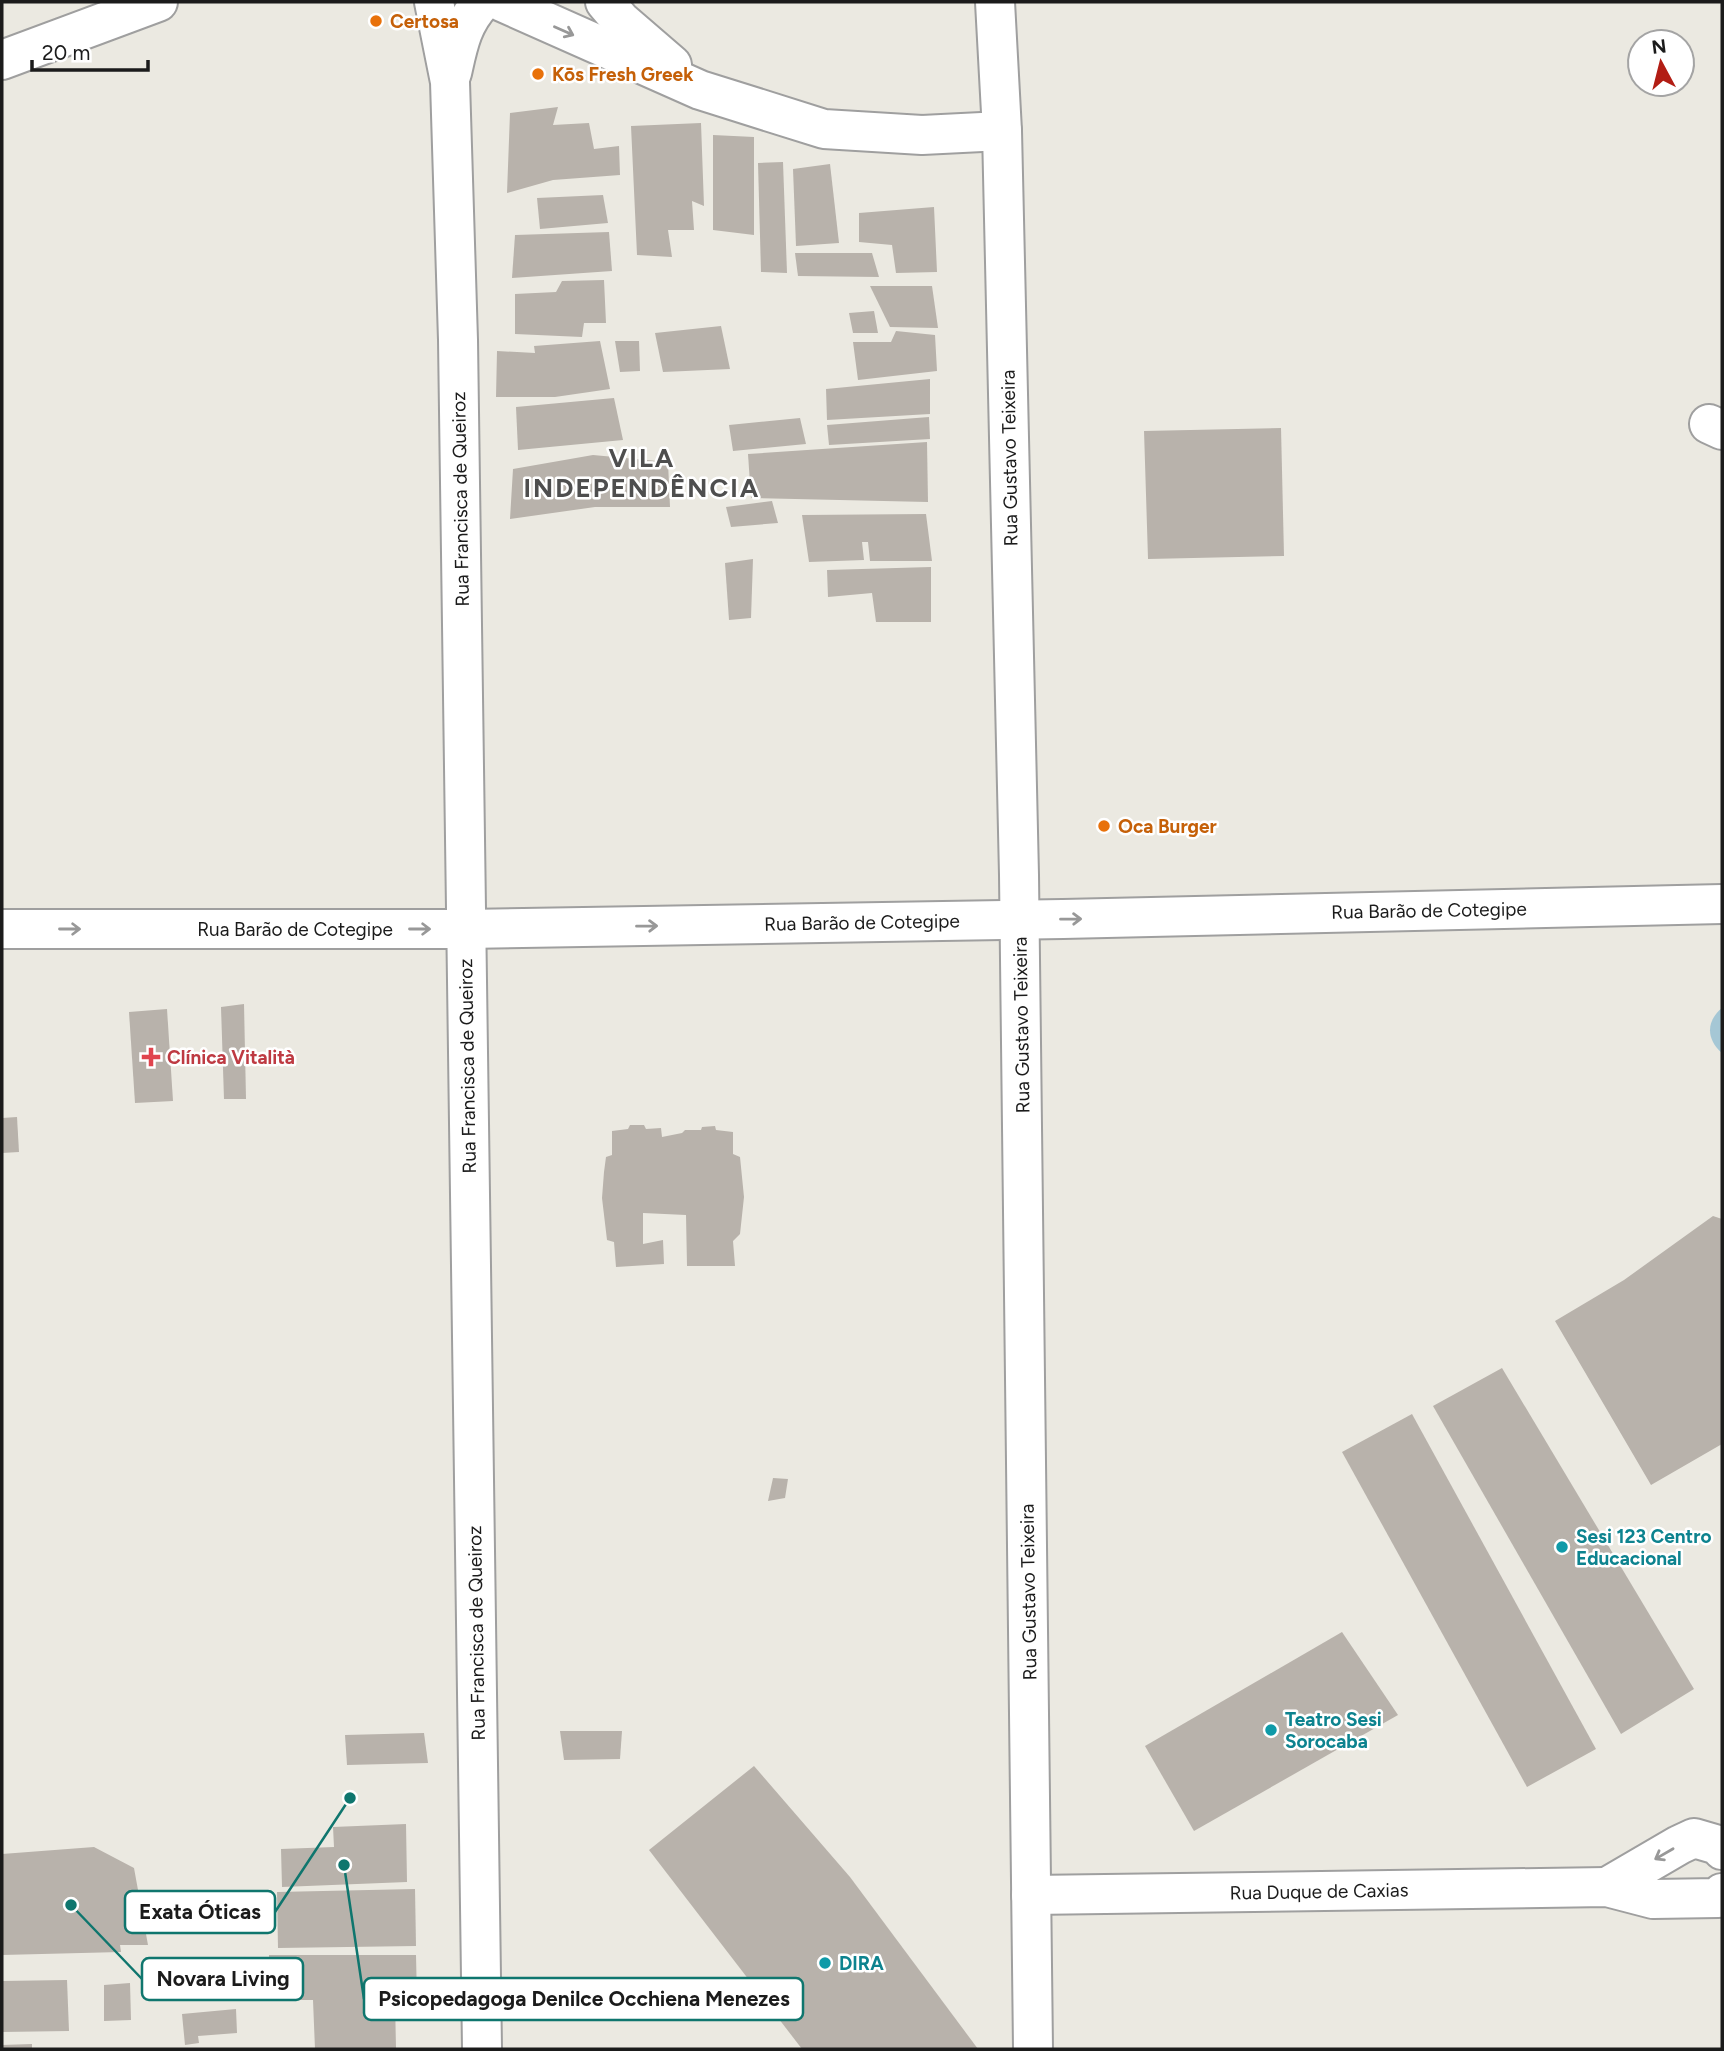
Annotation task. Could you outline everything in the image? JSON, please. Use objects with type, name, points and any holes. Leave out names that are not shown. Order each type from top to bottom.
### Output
[{"type":"street","points":[[2,60],[158,2]]},
{"type":"street","name":"Rua Francisca de Queiroz","points":[[435,2],[450,82],[458,340],[482,2049]]},
{"type":"street","name":"Rua Francisca de Queiroz","points":[[450,82],[460,34],[471,14],[482,2]]},
{"type":"street","points":[[502,2],[699,90],[824,129],[922,135],[1002,131]]},
{"type":"street","points":[[605,2],[621,21],[699,90]]},
{"type":"street","name":"Rua Gustavo Teixeira","points":[[995,2],[1002,131],[1020,919],[1033,2049]]},
{"type":"street","name":"Rua Barão de Cotegipe","points":[[2,929],[465,929],[1722,904]]},
{"type":"street","name":"Rua Duque de Caxias","points":[[1607,1887],[1694,1838],[1718,1844],[1722,1850]]},
{"type":"street","name":"Rua Duque de Caxias","points":[[1031,1895],[1607,1887],[1653,1899],[1718,1898],[1722,1893]]},
{"type":"water","points":[[1722,1008],[1722,1053],[1713,1042],[1710,1030],[1713,1019]]},
{"type":"building","points":[[558,107],[553,125],[589,123],[594,149],[619,146],[620,175],[553,180],[507,193],[510,113]]},
{"type":"building","points":[[701,123],[704,206],[692,201],[694,230],[668,230],[672,257],[637,255],[631,126]]},
{"type":"building","points":[[713,135],[754,137],[754,235],[713,230]]},
{"type":"building","points":[[783,162],[787,273],[761,272],[758,163]]},
{"type":"building","points":[[830,164],[839,243],[796,246],[793,169]]},
{"type":"building","points":[[603,195],[608,223],[540,229],[537,198]]},
{"type":"building","points":[[934,207],[937,272],[896,273],[892,245],[859,242],[859,213]]},
{"type":"building","points":[[609,232],[612,271],[512,278],[515,235]]},
{"type":"building","points":[[795,253],[872,253],[879,277],[798,276]]},
{"type":"building","points":[[604,280],[606,323],[584,323],[582,337],[515,334],[515,294],[556,292],[562,281]]},
{"type":"building","points":[[870,286],[932,286],[938,328],[890,327]]},
{"type":"building","points":[[874,311],[878,333],[853,333],[849,313]]},
{"type":"building","points":[[721,326],[730,369],[663,372],[655,333]]},
{"type":"building","points":[[896,331],[935,335],[937,371],[858,380],[853,342],[891,342]]},
{"type":"building","points":[[600,341],[610,389],[555,397],[496,397],[497,351],[535,353],[534,346]]},
{"type":"building","points":[[615,341],[639,341],[640,371],[620,372]]},
{"type":"building","points":[[930,379],[930,414],[827,420],[826,389]]},
{"type":"building","points":[[614,398],[623,440],[518,450],[516,407]]},
{"type":"building","points":[[929,417],[930,439],[829,445],[827,425]]},
{"type":"building","points":[[800,418],[806,444],[733,451],[729,425]]},
{"type":"building","points":[[1281,428],[1284,556],[1148,559],[1144,431]]},
{"type":"building","points":[[927,442],[928,502],[751,498],[748,454]]},
{"type":"building","points":[[593,455],[668,462],[670,507],[595,507],[510,519],[513,469]]},
{"type":"building","points":[[772,501],[778,523],[731,527],[726,507]]},
{"type":"building","points":[[926,514],[932,561],[870,561],[868,542],[862,542],[864,560],[809,562],[802,515]]},
{"type":"building","points":[[753,559],[751,618],[729,620],[725,563]]},
{"type":"building","points":[[931,567],[931,622],[876,622],[872,593],[828,597],[827,570]]},
{"type":"building","points":[[244,1004],[246,1099],[224,1099],[221,1007]]},
{"type":"building","name":"Clínica Vitalità","points":[[167,1009],[173,1101],[135,1103],[129,1012]]},
{"type":"building","points":[[17,1117],[19,1152],[2,1153],[2,1118]]},
{"type":"building","points":[[630,1125],[644,1125],[646,1129],[661,1128],[662,1137],[685,1130],[701,1130],[702,1127],[715,1126],[716,1130],[733,1132],[733,1154],[740,1157],[744,1197],[740,1234],[733,1241],[735,1266],[687,1266],[686,1215],[643,1213],[643,1244],[663,1240],[664,1264],[616,1267],[614,1242],[607,1240],[602,1198],[604,1172],[606,1157],[612,1155],[612,1131],[628,1129]]},
{"type":"building","points":[[1713,1216],[1722,1219],[1722,1444],[1651,1485],[1555,1321],[1624,1280]]},
{"type":"building","name":"Sesi 123 Centro Educacional","points":[[1502,1368],[1694,1689],[1621,1734],[1433,1406]]},
{"type":"building","points":[[1412,1414],[1596,1749],[1527,1787],[1342,1452]]},
{"type":"building","points":[[773,1478],[788,1479],[785,1498],[768,1501]]},
{"type":"building","name":"Teatro Sesi Sorocaba","points":[[1342,1632],[1398,1715],[1194,1831],[1145,1746]]},
{"type":"building","points":[[560,1731],[622,1731],[620,1759],[564,1760]]},
{"type":"building","points":[[424,1733],[428,1763],[347,1765],[345,1735]]},
{"type":"building","name":"DIRA","points":[[754,1766],[850,1877],[978,2049],[802,2049],[649,1850]]},
{"type":"building","points":[[406,1824],[407,1882],[282,1887],[281,1849],[334,1847],[333,1827]]},
{"type":"building","points":[[94,1847],[134,1868],[148,1945],[120,1945],[121,1952],[2,1955],[2,1854]]},
{"type":"building","points":[[415,1889],[416,1946],[278,1948],[277,1892]]},
{"type":"building","points":[[269,1955],[416,1955],[417,1999],[395,1999],[396,2049],[315,2049],[313,2000],[269,2000]]},
{"type":"building","points":[[67,1980],[69,2031],[2,2032],[2,1981]]},
{"type":"building","points":[[130,1983],[131,2020],[104,2021],[104,1985]]},
{"type":"building","points":[[236,2009],[237,2033],[198,2036],[199,2043],[185,2045],[182,2014]]},
{"type":"building","points":[[32,2044],[32,2049],[2,2049],[2,2045]]},
{"type":"place","name":"Certosa","points":[[376,21]]},
{"type":"place","name":"Kōs Fresh Greek","points":[[538,74]]},
{"type":"place","name":"Oca Burger","points":[[1104,826]]},
{"type":"place","name":"Clínica Vitalità","points":[[151,1057]]},
{"type":"place","name":"Sesi 123 Centro Educacional","points":[[1562,1547]]},
{"type":"place","name":"Teatro Sesi Sorocaba","points":[[1271,1730]]},
{"type":"place","name":"Exata Óticas","points":[[350,1798]]},
{"type":"place","name":"Psicopedagoga Denilce Occhiena Menezes","points":[[344,1865]]},
{"type":"place","name":"Novara Living","points":[[71,1905]]},
{"type":"place","name":"DIRA","points":[[825,1963]]},
{"type":"district","name":"VILA INDEPENDÊNCIA","points":[[642,473]]}]
